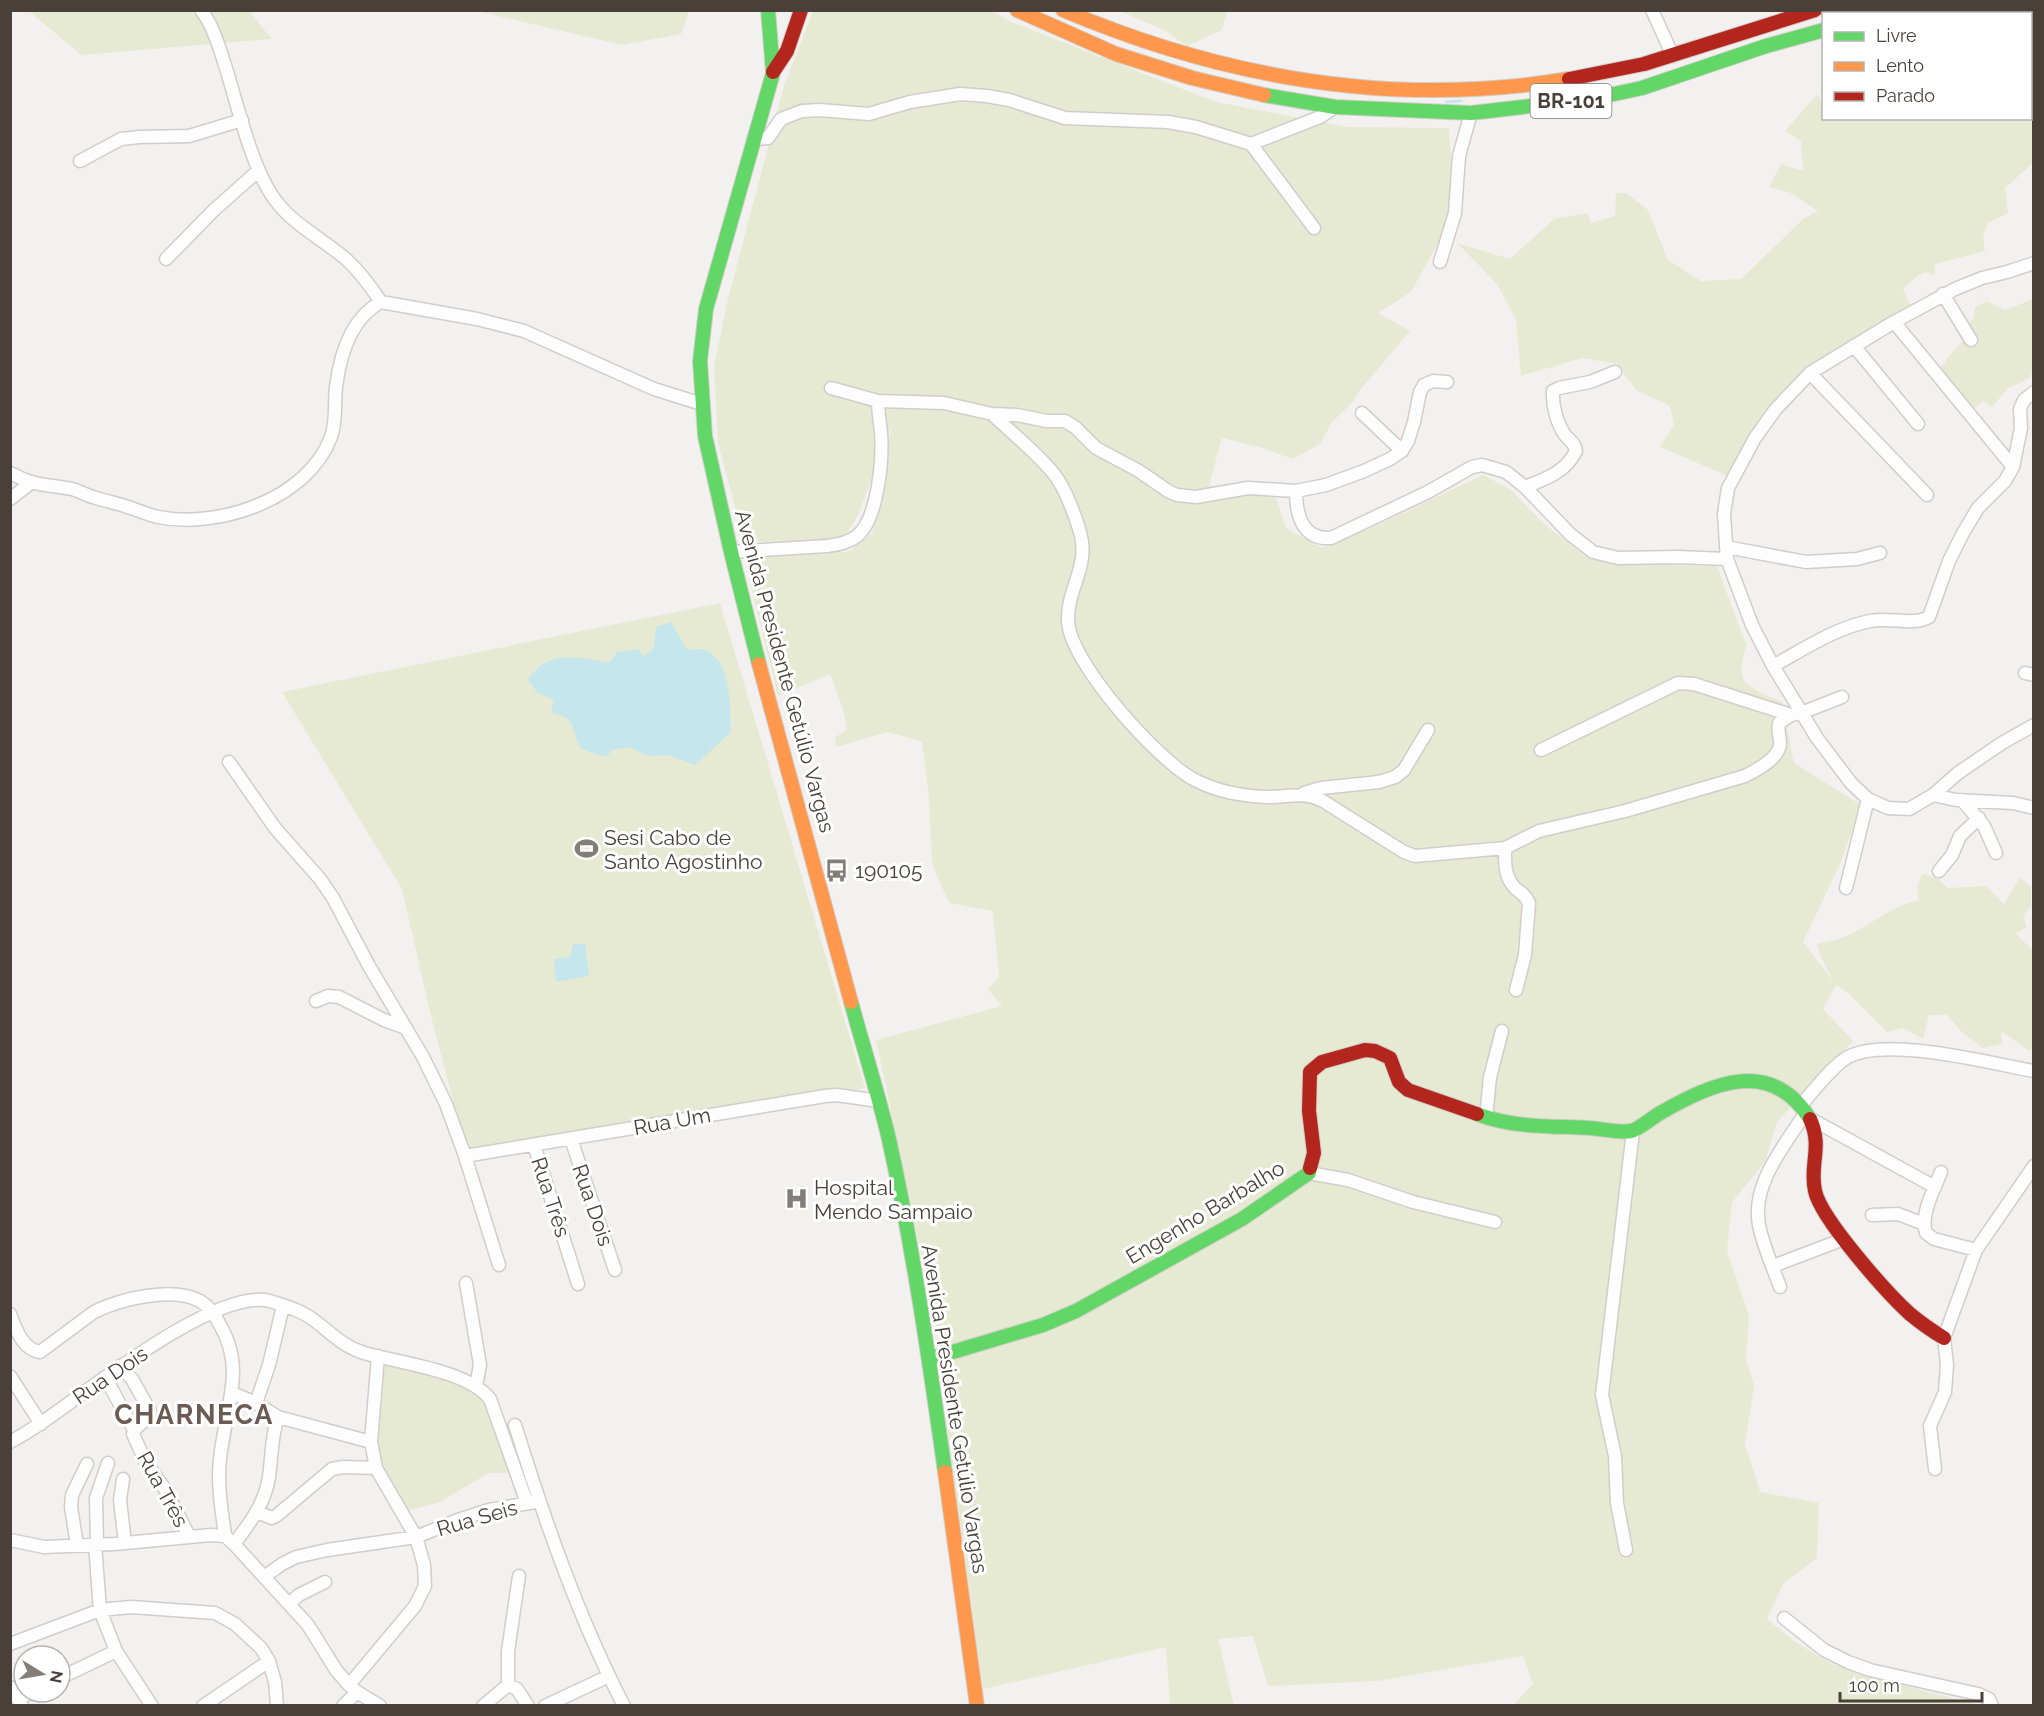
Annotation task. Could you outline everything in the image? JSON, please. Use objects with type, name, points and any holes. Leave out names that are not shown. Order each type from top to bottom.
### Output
[{"type":"main road","points":[[768,10],[773,72]]},
{"type":"main road","name":"Avenida Presidente Getúlio Vargas","points":[[792,10],[753,139],[706,309],[700,361],[705,436],[778,738],[879,1101],[906,1221],[929,1359],[977,1706]]},
{"type":"main road","points":[[773,72],[789,49],[801,10]]},
{"type":"main road","name":"BR-101","points":[[1017,10],[1116,54],[1192,78],[1251,93],[1335,107],[1402,111],[1471,112],[1591,99],[1642,88],[1766,46],[1822,31]]},
{"type":"main road","name":"BR-101","points":[[1063,10],[1096,26],[1167,50],[1209,61],[1291,79],[1421,91],[1464,91],[1530,85],[1627,68],[1673,56],[1815,10]]},
{"type":"main road","name":"Engenho Barbalho","points":[[929,1359],[1043,1325],[1076,1311],[1242,1219],[1309,1173],[1314,1153],[1309,1112],[1310,1072],[1322,1062],[1365,1050],[1375,1051],[1390,1058],[1399,1082],[1408,1090],[1486,1118],[1507,1123],[1633,1131]]},
{"type":"main road","points":[[1633,1131],[1653,1116],[1723,1082],[1745,1080],[1768,1083],[1784,1090],[1806,1112],[1818,1147],[1814,1182],[1816,1195],[1823,1209],[1844,1239],[1902,1307],[1924,1326],[1944,1338]]},
{"type":"street","points":[[201,10],[220,50],[259,170],[270,192],[292,220],[346,259],[381,302],[477,319],[524,331],[654,388],[702,404]]},
{"type":"street","points":[[1652,10],[1673,56]]},
{"type":"street","points":[[753,139],[768,138],[781,119],[802,111],[868,114],[910,102],[960,94],[1009,100],[1065,118],[1168,122],[1196,127],[1251,144],[1314,228]]},
{"type":"street","points":[[1251,144],[1320,117],[1335,107]]},
{"type":"street","points":[[1440,262],[1455,213],[1459,156],[1471,112]]},
{"type":"street","points":[[80,161],[121,139],[189,136],[242,120]]},
{"type":"street","points":[[166,259],[214,210],[259,170]]},
{"type":"street","points":[[2034,263],[1982,278],[1943,294],[1810,373],[1775,410],[1755,438],[1728,488],[1724,514],[1726,553],[1752,625],[1796,714],[1868,799],[1888,808],[1909,809],[1933,795],[1967,767],[2002,743],[2034,725]]},
{"type":"street","points":[[1943,294],[1971,340]]},
{"type":"street","points":[[10,473],[32,482],[72,489],[156,517],[182,520],[228,516],[250,509],[302,478],[321,457],[335,425],[336,388],[347,343],[363,315],[381,302]]},
{"type":"street","points":[[1894,322],[2013,467]]},
{"type":"street","points":[[1854,346],[1918,424]]},
{"type":"street","points":[[1525,487],[1551,477],[1561,470],[1576,451],[1574,444],[1559,423],[1552,397],[1553,392],[1559,388],[1590,382],[1615,372]]},
{"type":"street","points":[[1810,373],[1927,495]]},
{"type":"street","points":[[831,388],[878,401],[944,403],[992,414],[1065,421],[1076,427],[1096,448],[1139,471],[1168,491],[1177,495],[1196,497],[1248,488],[1296,491],[1326,485],[1364,471],[1390,459],[1402,450],[1408,441],[1424,385],[1432,381],[1448,382]]},
{"type":"street","points":[[1773,666],[1833,634],[1856,625],[1886,619],[1919,622],[1929,617],[1949,561],[1963,533],[1978,508],[2005,481],[2013,467],[2021,428],[2020,409],[2024,400],[2034,392]]},
{"type":"street","points":[[732,552],[840,545],[857,536],[871,516],[878,478],[881,435],[878,401]]},
{"type":"street","points":[[1362,413],[1402,450]]},
{"type":"street","points":[[992,414],[1055,476],[1080,532],[1083,552],[1081,568],[1068,609],[1068,625],[1078,654],[1122,713],[1171,764],[1196,780],[1245,796],[1303,794],[1321,788],[1379,782],[1395,777],[1404,770],[1428,730]]},
{"type":"street","points":[[1296,491],[1299,513],[1307,531],[1316,537],[1327,538],[1340,535],[1476,466],[1486,466],[1506,472],[1525,487],[1570,534],[1593,552],[1618,558],[1726,553],[1806,562],[1857,559],[1881,553]]},
{"type":"street","points":[[10,499],[32,482]]},
{"type":"street","points":[[1541,750],[1678,683],[1694,684],[1796,714]]},
{"type":"street","points":[[1303,794],[1323,801],[1410,855],[1428,856],[1505,848],[1539,831],[1625,812],[1745,777],[1761,768],[1777,752],[1780,744],[1779,723],[1796,714],[1842,697]]},
{"type":"street","points":[[229,762],[275,828],[320,879],[333,898],[369,966],[406,1028],[442,1097],[465,1156],[499,1265]]},
{"type":"street","points":[[1933,795],[2034,808]]},
{"type":"street","points":[[1846,888],[1868,799]]},
{"type":"street","points":[[1962,800],[1979,819],[1996,853]]},
{"type":"street","points":[[1939,871],[1952,855],[1960,836],[1979,819]]},
{"type":"street","points":[[1505,848],[1506,873],[1514,887],[1525,896],[1529,903],[1525,955],[1516,990]]},
{"type":"street","points":[[316,1001],[328,996],[339,997],[384,1020],[406,1028]]},
{"type":"street","points":[[1486,1118],[1490,1077],[1502,1031]]},
{"type":"street","points":[[1780,1287],[1759,1226],[1760,1190],[1806,1112],[1847,1058],[1882,1049],[1938,1053],[2034,1071]]},
{"type":"street","name":"Rua Um","points":[[465,1156],[825,1096],[837,1095],[879,1101]]},
{"type":"street","points":[[1806,1112],[1935,1188]]},
{"type":"street","points":[[1626,1550],[1617,1503],[1615,1456],[1602,1395],[1633,1131]]},
{"type":"street","name":"Rua Dois","points":[[571,1139],[615,1270]]},
{"type":"street","name":"Rua Três","points":[[534,1145],[578,1284]]},
{"type":"street","points":[[1935,1469],[1930,1426],[1945,1392],[1947,1365],[1944,1338],[1976,1250],[2034,1166]]},
{"type":"street","points":[[1941,1172],[1924,1224],[1926,1233],[1934,1239],[1976,1250]]},
{"type":"street","points":[[1309,1173],[1348,1180],[1413,1202],[1495,1222]]},
{"type":"street","points":[[1872,1215],[1898,1214],[1924,1224]]},
{"type":"street","points":[[1773,1266],[1844,1239]]},
{"type":"street","points":[[466,1283],[480,1365],[476,1386],[490,1399],[592,1640],[624,1706]]},
{"type":"street","points":[[10,1314],[14,1330],[21,1339],[32,1350],[40,1352],[103,1307],[146,1296],[189,1297],[203,1303],[213,1312],[229,1343],[233,1371],[232,1393],[219,1478],[230,1540],[308,1625],[336,1670],[353,1688],[380,1706]]},
{"type":"street","name":"Rua Dois","points":[[11,1442],[41,1424],[120,1366],[162,1340],[213,1312],[234,1304],[258,1300],[270,1301],[309,1317],[333,1337],[356,1350],[420,1366],[476,1386]]},
{"type":"street","points":[[256,1403],[269,1365],[283,1306]]},
{"type":"street","points":[[343,1706],[353,1688],[415,1606],[424,1586],[424,1565],[416,1537],[376,1468],[371,1442],[378,1356]]},
{"type":"street","name":"Rua Três","points":[[120,1366],[132,1379],[150,1413],[133,1434],[146,1463],[165,1489],[189,1536]]},
{"type":"street","points":[[10,1376],[41,1424]]},
{"type":"street","points":[[105,1377],[134,1430]]},
{"type":"street","points":[[232,1393],[278,1416],[371,1442]]},
{"type":"street","points":[[230,1540],[257,1512],[269,1479],[272,1436],[278,1416]]},
{"type":"street","points":[[515,1425],[533,1502]]},
{"type":"street","points":[[108,1463],[96,1498],[100,1610],[116,1651],[146,1704]]},
{"type":"street","points":[[77,1545],[71,1507],[72,1495],[87,1464]]},
{"type":"street","points":[[257,1512],[272,1518],[276,1516],[332,1469],[376,1468]]},
{"type":"street","points":[[123,1479],[120,1500],[125,1543]]},
{"type":"street","name":"Rua Seis","points":[[264,1577],[296,1557],[327,1550],[416,1537],[489,1510],[533,1502]]},
{"type":"street","points":[[10,1540],[44,1547],[125,1543],[189,1536],[230,1540]]},
{"type":"street","points":[[483,1706],[508,1685],[508,1651],[519,1576]]},
{"type":"street","points":[[289,1604],[299,1594],[326,1582]]},
{"type":"street","points":[[10,1644],[100,1610],[131,1607],[215,1613],[236,1624],[261,1648],[275,1682],[278,1706]]},
{"type":"street","points":[[1784,1618],[1824,1650],[1848,1662],[1870,1670],[1978,1695],[1989,1699],[1992,1706]]},
{"type":"street","points":[[72,1672],[116,1651]]},
{"type":"street","points":[[203,1706],[268,1661]]},
{"type":"street","points":[[545,1706],[609,1676]]},
{"type":"street","points":[[508,1685],[517,1689],[528,1706]]},
{"type":"green space","points":[[1961,10],[2033,11],[2033,163],[2005,188],[2008,213],[1988,223],[1983,237],[1985,251],[1935,264],[1934,275],[1925,272],[1903,289],[1911,307],[1807,368],[1728,476],[1660,447],[1674,425],[1670,406],[1636,390],[1617,364],[1582,358],[1521,376],[1516,320],[1497,284],[1457,243],[1510,259],[1554,219],[1588,213],[1591,223],[1615,216],[1616,193],[1626,193],[1648,210],[1668,260],[1701,281],[1741,279],[1803,219],[1818,211],[1791,193],[1769,187],[1781,164],[1803,171],[1801,141],[1785,131],[1817,94],[1822,102],[1822,120],[2032,120],[2032,12],[1961,12]]},
{"type":"green space","points":[[29,11],[249,11],[272,39],[81,55]]},
{"type":"green space","points":[[477,11],[689,11],[681,34],[622,45]]},
{"type":"green space","points":[[813,11],[992,11],[1009,21],[1216,102],[1347,127],[1449,128],[1455,213],[1411,292],[1378,313],[1410,331],[1352,403],[1332,422],[1320,444],[1293,459],[1259,447],[1222,438],[1209,485],[1276,498],[1286,528],[1322,548],[1371,528],[1483,475],[1510,489],[1543,523],[1586,557],[1620,564],[1717,566],[1746,645],[1741,669],[1744,681],[1761,693],[1782,702],[1794,763],[1861,805],[1840,864],[1803,942],[1833,981],[1817,944],[1851,934],[1898,907],[1919,900],[1917,888],[1922,874],[1937,878],[1948,888],[1986,886],[2004,904],[2020,877],[2031,887],[2031,906],[2023,916],[2027,928],[2015,933],[2033,950],[2033,1048],[2029,1051],[2001,1031],[2002,1044],[1983,1048],[1961,1031],[1947,1015],[1929,1015],[1923,1039],[1903,1028],[1887,1032],[1848,993],[1836,985],[1823,1009],[1853,1041],[1777,1122],[1765,1162],[1732,1202],[1727,1251],[1749,1315],[1746,1359],[1754,1386],[1745,1444],[1760,1492],[1819,1503],[1817,1558],[1783,1584],[1767,1619],[1795,1642],[1832,1664],[1979,1705],[1513,1705],[1533,1684],[1523,1656],[1377,1681],[1268,1686],[1253,1636],[1218,1639],[1234,1705],[1170,1705],[1166,1647],[983,1689],[946,1418],[940,1345],[876,1040],[1002,1006],[988,989],[999,977],[993,911],[949,903],[932,864],[929,797],[922,742],[888,732],[836,747],[835,737],[847,730],[843,709],[830,674],[778,696],[744,558],[850,551],[873,532],[877,488],[893,423],[858,515],[840,545],[744,541],[718,443],[714,367],[727,303],[784,86]]},
{"type":"green space","points":[[1120,11],[1227,11],[1222,30],[1187,46],[1166,31]]},
{"type":"green space","points":[[2033,299],[2034,365],[2030,378],[2007,389],[1992,407],[1983,401],[1973,410],[1940,369],[1967,337],[1963,328],[1974,317],[1975,307],[1987,301],[2005,310]]},
{"type":"green space","name":"Sesi Cabo de Santo Agostinho","points":[[720,603],[865,1088],[467,1154],[430,1012],[402,889],[282,692]]},
{"type":"green space","points":[[379,1358],[436,1376],[490,1399],[515,1473],[489,1473],[438,1503],[409,1510],[379,1470]]},
{"type":"water","points":[[671,622],[687,650],[705,650],[720,664],[728,686],[731,732],[695,765],[668,755],[648,756],[630,747],[612,750],[606,757],[581,749],[569,721],[551,713],[554,700],[537,692],[528,680],[535,670],[554,659],[575,658],[609,663],[617,652],[638,649],[644,657],[654,647],[656,627]]},
{"type":"water","points":[[573,944],[585,944],[589,976],[556,982],[554,959],[570,957]]},
{"type":"waterway","points":[[1849,12],[1854,10]]},
{"type":"waterway","points":[[1446,102],[1461,101]]},
{"type":"traffic: fast","points":[[768,10],[773,72]]},
{"type":"traffic: fast","points":[[1887,12],[1892,10]]},
{"type":"traffic: fast","points":[[1264,95],[1335,107],[1471,113],[1591,99],[1642,88],[1766,46],[1822,31]]},
{"type":"traffic: fast","points":[[759,664],[705,436],[700,361],[706,309],[777,59]]},
{"type":"traffic: fast","points":[[851,1002],[884,1118],[897,1177],[920,1303],[945,1472]]},
{"type":"traffic: fast","points":[[1477,1114],[1518,1124],[1631,1131],[1681,1101],[1721,1085],[1740,1081],[1759,1082],[1778,1088],[1795,1100],[1810,1119]]},
{"type":"traffic: fast","points":[[929,1359],[1043,1325],[1076,1311],[1242,1219],[1309,1173],[1310,1168]]},
{"type":"traffic: slow","points":[[1017,10],[1116,54],[1192,78],[1264,95]]},
{"type":"traffic: slow","points":[[1063,10],[1124,34],[1186,54],[1249,70],[1312,81],[1375,88],[1439,90],[1504,87],[1569,79]]},
{"type":"traffic: slow","points":[[759,664],[851,1002]]},
{"type":"traffic: slow","points":[[945,1472],[977,1706]]},
{"type":"traffic: jam","points":[[773,72],[787,51],[801,10]]},
{"type":"traffic: jam","points":[[1569,79],[1644,64],[1815,10]]},
{"type":"traffic: jam","points":[[1310,1168],[1314,1153],[1309,1111],[1310,1072],[1322,1062],[1365,1050],[1375,1051],[1390,1058],[1399,1082],[1408,1090],[1477,1114]]},
{"type":"traffic: jam","points":[[1810,1119],[1814,1129],[1816,1147],[1815,1191],[1829,1219],[1871,1273],[1900,1304],[1918,1321],[1944,1338]]},
{"type":"place","name":"Sesi Cabo de Santo Agostinho","points":[[586,849]]},
{"type":"place","name":"190105","points":[[837,870]]},
{"type":"place","name":"Hospital Mendo Sampaio","points":[[796,1199]]},
{"type":"district","name":"CHARNECA","points":[[194,1414]]}]
